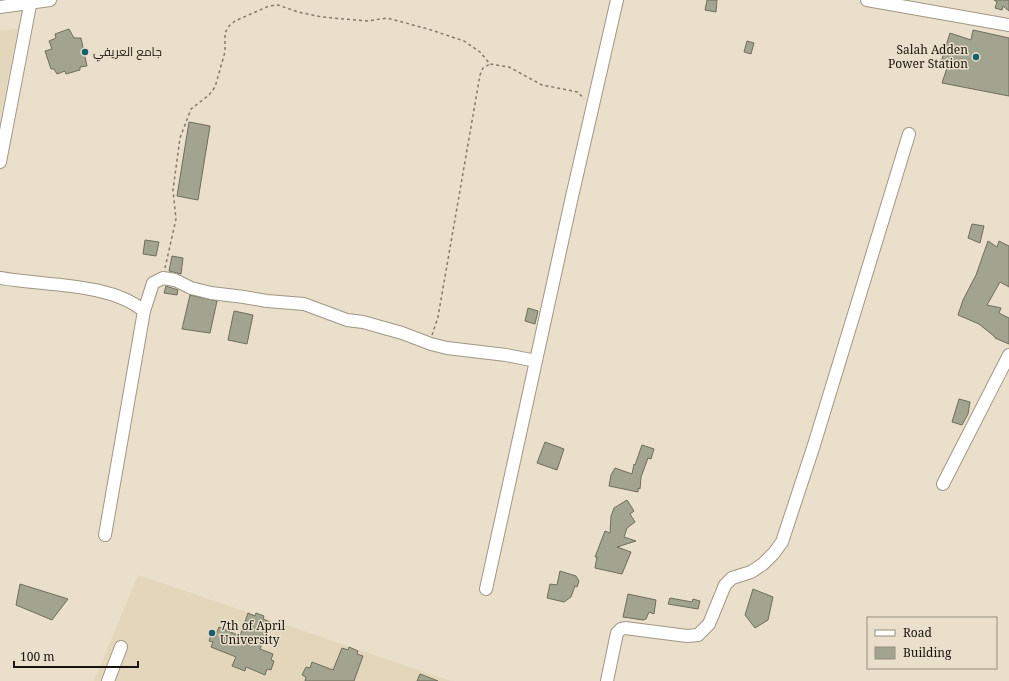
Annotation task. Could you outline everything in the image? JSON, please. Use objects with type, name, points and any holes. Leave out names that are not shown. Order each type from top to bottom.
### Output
[{"type":"street","points":[[0,6],[31,1],[50,0]]},
{"type":"street","points":[[486,589],[617,0]]},
{"type":"street","points":[[867,0],[1009,25]]},
{"type":"street","points":[[908,0],[1009,18]]},
{"type":"street","points":[[0,162],[31,1]]},
{"type":"street","points":[[607,681],[618,631],[625,628],[687,636],[698,634],[709,624],[725,586],[732,578],[751,572],[763,564],[782,542],[816,437],[909,134]]},
{"type":"street","points":[[0,278],[58,285],[117,295],[136,304],[144,311]]},
{"type":"street","points":[[105,535],[144,311],[153,283],[163,278],[175,280],[191,288],[211,293],[244,297],[267,302],[304,304],[347,320],[363,322],[447,348],[506,355],[536,361]]},
{"type":"street","points":[[943,484],[1009,355]]},
{"type":"street","points":[[108,681],[122,647]]},
{"type":"path","points":[[163,278],[176,219],[173,190],[180,138],[191,109],[209,95],[214,87],[225,52],[225,33],[229,26],[235,21],[269,6],[278,5],[298,12],[322,17],[368,21],[387,18],[464,41],[480,52],[490,64]]},
{"type":"path","points":[[427,342],[432,334],[438,317],[480,75],[483,68],[490,64],[508,67],[542,85],[578,92],[585,99]]},
{"type":"shaded area","points":[[18,29],[0,118],[0,31]]},
{"type":"shaded area","name":"7th of April University","points":[[138,575],[451,681],[94,681]]},
{"type":"building","points":[[707,0],[717,0],[716,12],[705,10]]},
{"type":"building","points":[[994,0],[1009,0],[1009,11],[1003,6],[1002,10],[995,8],[997,2]]},
{"type":"building","points":[[69,29],[74,38],[81,38],[87,66],[80,67],[80,70],[66,74],[65,71],[57,74],[54,69],[51,69],[45,51],[52,49],[49,41],[56,38],[55,34]]},
{"type":"building","name":"Salah Adden Power Station","points":[[973,30],[1009,38],[1009,96],[942,83],[947,68],[940,65],[950,33],[971,40]]},
{"type":"building","points":[[747,41],[754,43],[751,54],[744,52]]},
{"type":"building","points":[[189,122],[210,126],[198,200],[177,196]]},
{"type":"building","points":[[972,224],[984,226],[980,243],[968,238]]},
{"type":"building","points":[[145,240],[159,242],[156,256],[143,254]]},
{"type":"building","points":[[988,241],[997,247],[999,241],[1009,246],[1009,287],[1000,282],[987,305],[1001,308],[999,313],[1009,318],[1009,344],[995,338],[979,324],[958,315],[963,300],[976,275]]},
{"type":"building","points":[[172,256],[183,258],[181,274],[169,271]]},
{"type":"building","points":[[166,286],[178,290],[177,295],[164,293]]},
{"type":"building","points":[[190,295],[217,301],[210,333],[182,329]]},
{"type":"building","points":[[528,308],[538,311],[535,324],[525,321]]},
{"type":"building","points":[[234,311],[253,315],[247,344],[228,340]]},
{"type":"building","points":[[959,399],[970,402],[968,414],[962,425],[952,422]]},
{"type":"building","points":[[545,442],[564,449],[557,470],[537,463]]},
{"type":"building","points":[[642,445],[654,449],[651,459],[648,458],[641,477],[640,489],[638,488],[638,492],[609,486],[611,475],[615,468],[632,474],[634,464],[635,465]]},
{"type":"building","points":[[627,500],[634,511],[630,514],[635,522],[627,528],[624,537],[636,541],[617,547],[631,552],[622,574],[595,568],[597,557],[595,557],[605,531],[610,533],[611,516],[614,508]]},
{"type":"building","points":[[560,571],[576,576],[579,581],[577,587],[575,586],[571,597],[564,602],[547,598],[550,584],[557,585]]},
{"type":"building","points":[[20,584],[68,599],[52,620],[16,605]]},
{"type":"building","points":[[753,589],[773,597],[768,620],[755,628],[745,615]]},
{"type":"building","points":[[628,594],[656,600],[654,614],[649,612],[646,619],[643,620],[623,617]]},
{"type":"building","points":[[670,598],[692,602],[693,599],[700,601],[698,609],[668,604]]},
{"type":"building","points":[[248,613],[255,616],[256,613],[264,616],[263,619],[270,622],[260,649],[273,654],[271,660],[274,661],[271,670],[267,669],[265,675],[246,667],[245,671],[232,666],[236,657],[211,647],[213,642],[209,641],[212,632],[216,634],[219,627],[240,636]]},
{"type":"building","points":[[349,647],[358,651],[357,654],[363,656],[354,681],[305,681],[306,677],[302,675],[306,667],[310,668],[312,662],[333,670],[342,648],[348,650]]},
{"type":"building","points":[[420,674],[438,681],[417,681]]},
{"type":"place","name":"جامع العريفي","points":[[85,52]]},
{"type":"place","name":"Salah Adden Power Station","points":[[976,57]]},
{"type":"place","name":"7th of April University","points":[[212,633]]}]
